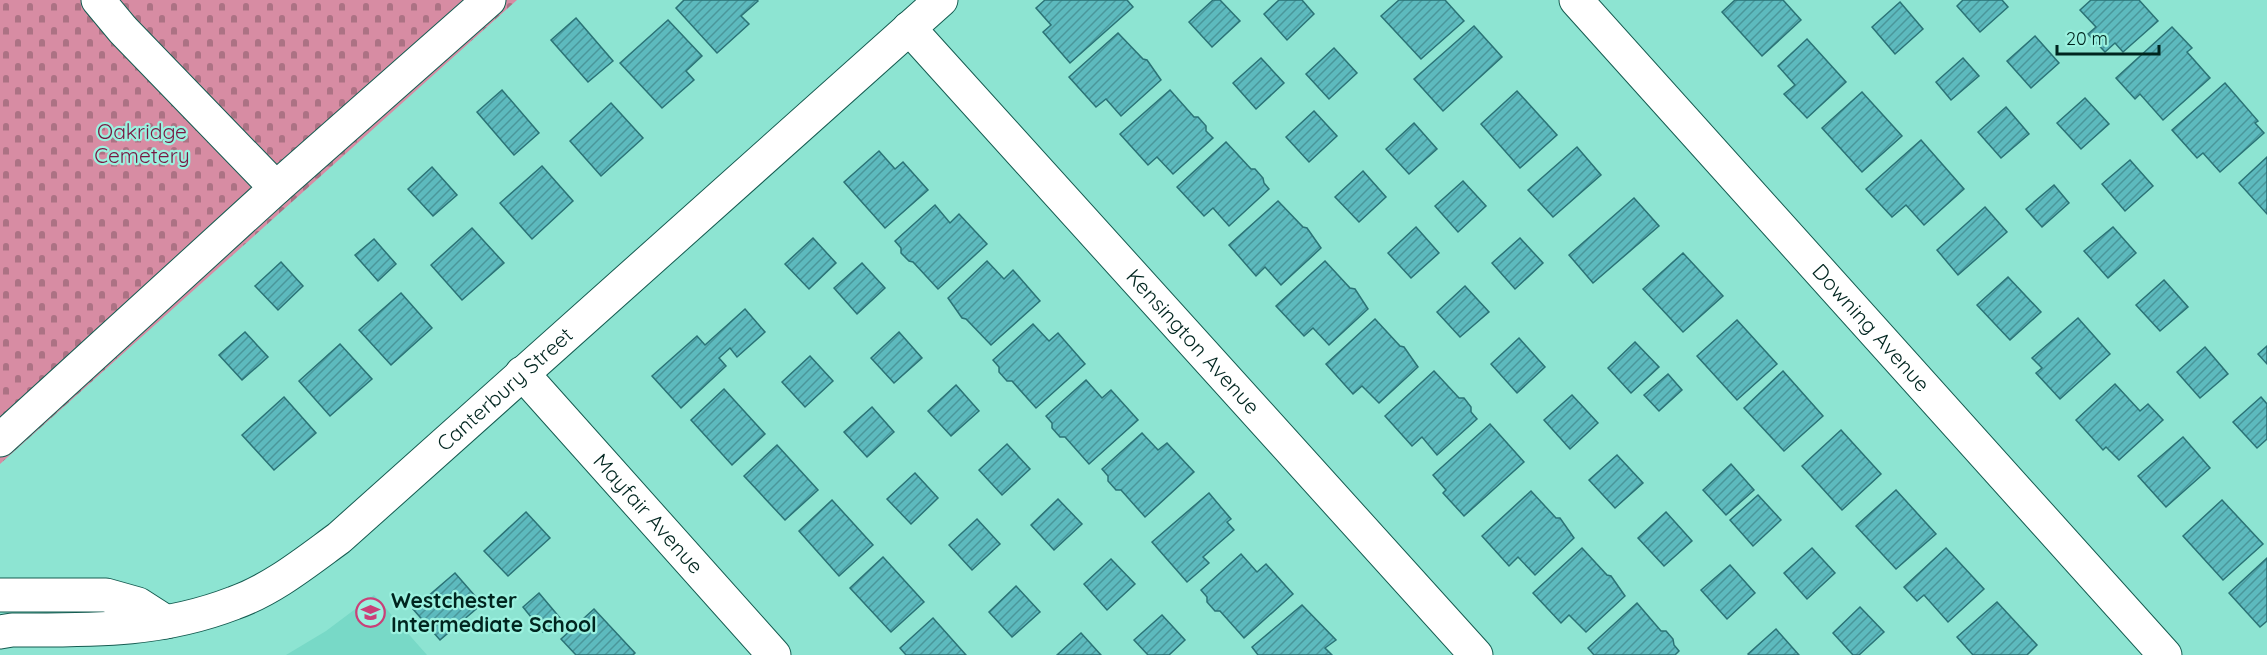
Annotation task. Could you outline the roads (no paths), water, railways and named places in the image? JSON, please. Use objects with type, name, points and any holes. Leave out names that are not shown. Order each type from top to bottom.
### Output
[{"type":"street","points":[[99,0],[123,30],[276,188]]},
{"type":"street","points":[[0,440],[276,188],[489,0]]},
{"type":"street","name":"Canterbury Street","points":[[0,632],[107,630],[185,619],[236,603],[296,570],[339,538],[941,0]]},
{"type":"street","name":"Downing Avenue","points":[[1576,0],[2165,655]]},
{"type":"street","name":"Kensington Avenue","points":[[909,28],[1476,655]]},
{"type":"street","name":"Mayfair Avenue","points":[[522,374],[774,655]]},
{"type":"street","points":[[0,595],[106,595],[138,604],[166,622]]},
{"type":"place","name":"Westchester Intermediate School","points":[[370,613]]},
{"type":"park label","name":"Oakridge Cemetery","points":[[142,144]]}]
